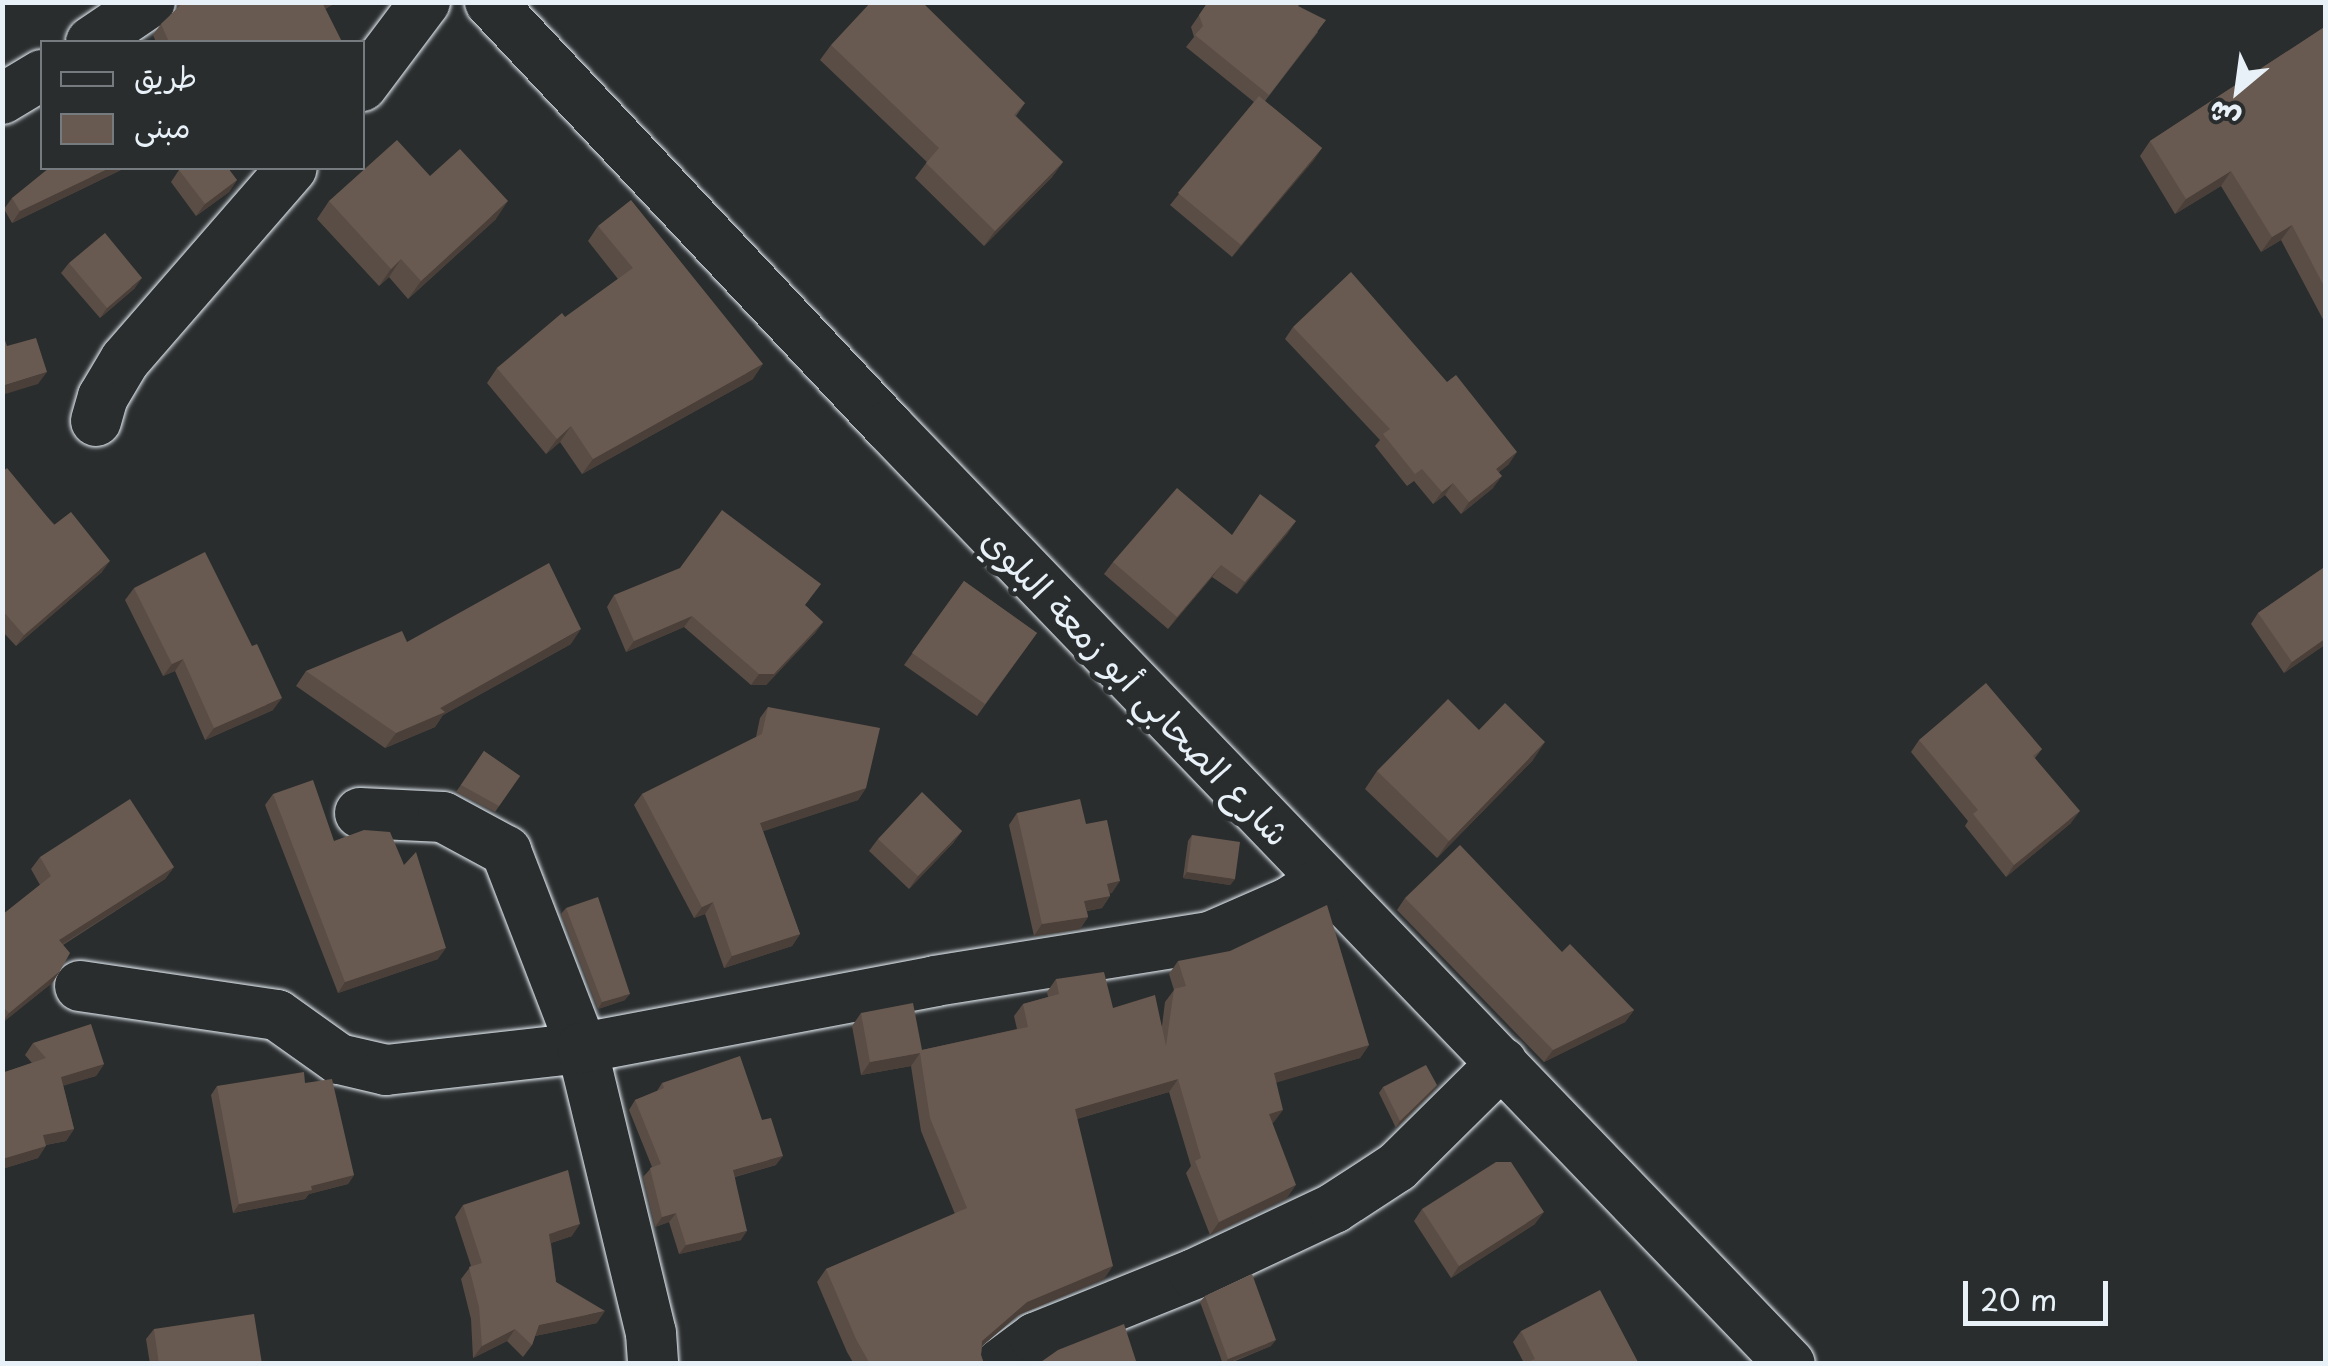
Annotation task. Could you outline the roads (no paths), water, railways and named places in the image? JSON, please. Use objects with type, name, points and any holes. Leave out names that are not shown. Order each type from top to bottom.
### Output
[{"type":"street","points":[[94,40],[150,2]]},
{"type":"street","points":[[365,82],[425,2]]},
{"type":"street","name":"شارع الصحابي أبو زمعة البلوي","points":[[490,2],[1790,1364]]},
{"type":"street","points":[[2,99],[40,76]]},
{"type":"street","points":[[96,421],[103,397],[124,360],[290,170]]},
{"type":"street","points":[[360,813],[442,818],[506,851],[582,1048],[651,1333],[653,1364]]},
{"type":"street","points":[[80,986],[276,1015],[340,1059],[386,1070],[582,1048],[936,980],[1210,938],[1288,903],[1324,880]]},
{"type":"street","points":[[1000,1364],[1035,1338],[1194,1274],[1334,1208],[1397,1167],[1502,1063]]}]
